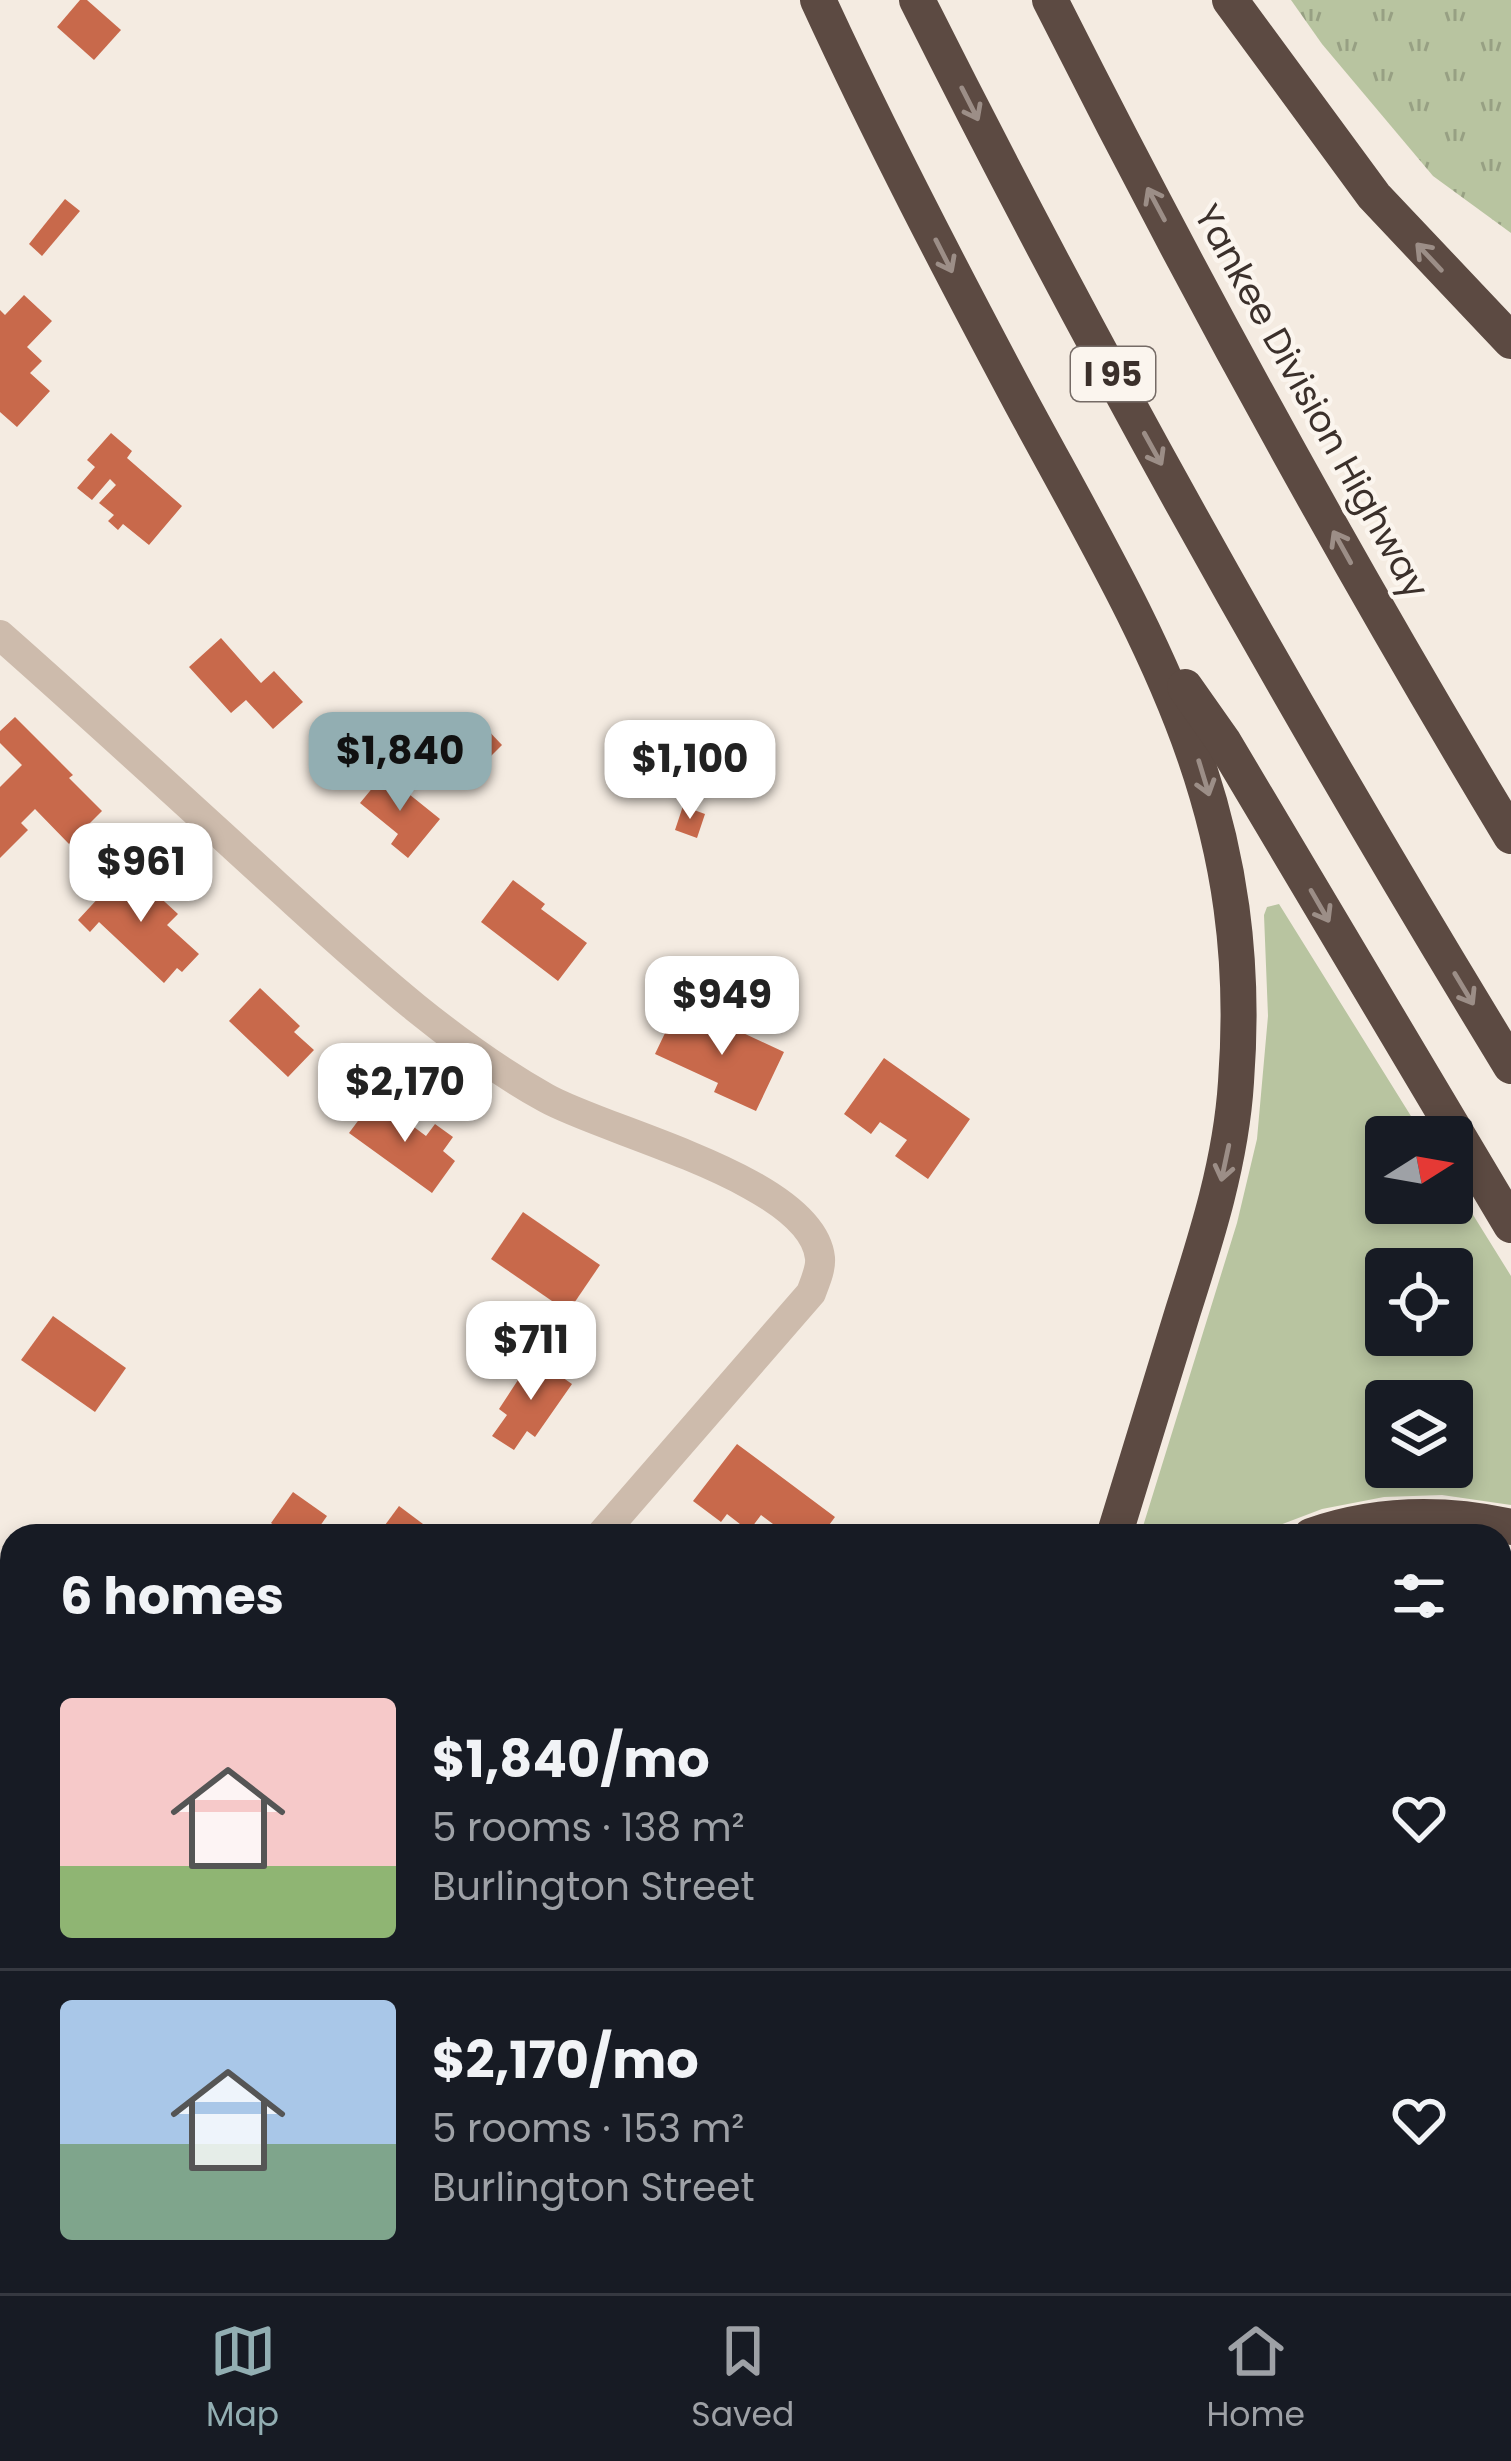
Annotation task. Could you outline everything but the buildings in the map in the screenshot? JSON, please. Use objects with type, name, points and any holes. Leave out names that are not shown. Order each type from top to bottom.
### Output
[{"type":"highway","points":[[818,0],[966,300],[1145,630],[1182,715],[1220,838],[1235,923],[1239,1028],[1232,1123],[1218,1193],[1118,1524]]},
{"type":"highway","name":"I 95","points":[[917,0],[1073,301],[1318,744],[1511,1066]]},
{"type":"highway","name":"Yankee Division Highway","points":[[1050,0],[1210,306],[1400,649],[1511,836]]},
{"type":"highway","points":[[1230,0],[1375,196],[1511,341]]},
{"type":"highway","points":[[1145,630],[1222,741],[1511,1225]]},
{"type":"highway","points":[[1400,649],[1511,792]]},
{"type":"highway","points":[[1356,1524],[1416,1516],[1495,1524]]},
{"type":"street","points":[[0,635],[334,938],[481,1058],[550,1101],[733,1175],[799,1219],[814,1236],[821,1261],[811,1293],[610,1524]]},
{"type":"green space","points":[[1291,0],[1511,0],[1511,233],[1433,176]]},
{"type":"green space","points":[[1279,904],[1411,1116],[1365,1116],[1365,1224],[1473,1224],[1473,1215],[1511,1276],[1511,1505],[1442,1495],[1384,1497],[1322,1509],[1283,1524],[1144,1524],[1237,1223],[1257,1139],[1268,1016],[1264,915],[1267,907]]}]
